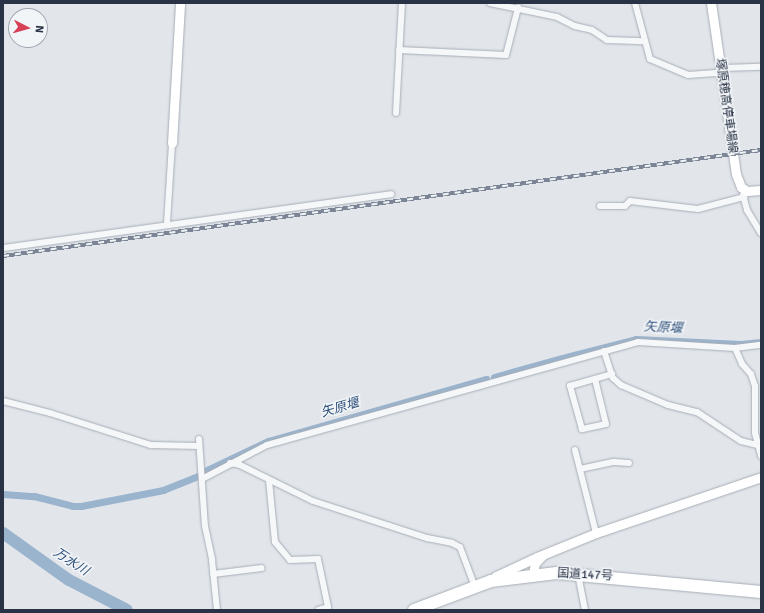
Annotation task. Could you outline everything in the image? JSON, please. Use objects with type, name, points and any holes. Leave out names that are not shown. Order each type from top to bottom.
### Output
[{"type":"highway","name":"国道147号","points":[[414,610],[491,581],[533,574],[578,574],[761,592]]},
{"type":"street","points":[[167,223],[180,3]]},
{"type":"street","points":[[396,113],[402,3]]},
{"type":"street","points":[[490,3],[558,17],[575,26],[592,30],[607,40],[644,41]]},
{"type":"street","points":[[635,3],[650,59],[688,75],[721,71],[724,68],[761,67]]},
{"type":"street","name":"塚原穂高停車場線","points":[[711,3],[732,154],[741,187]]},
{"type":"street","points":[[399,50],[506,55],[518,8]]},
{"type":"street","points":[[741,187],[746,191],[761,190]]},
{"type":"street","points":[[741,187],[747,210],[761,233]]},
{"type":"street","points":[[3,248],[167,223],[177,224],[391,194]]},
{"type":"street","points":[[600,206],[625,206],[630,201],[698,210],[744,197]]},
{"type":"street","points":[[202,479],[267,445],[638,342],[735,348],[761,345]]},
{"type":"street","points":[[735,348],[742,364],[751,374],[755,386],[755,433],[761,456]]},
{"type":"street","points":[[604,351],[612,374],[621,385],[668,405],[697,412],[741,441],[758,445]]},
{"type":"street","points":[[595,379],[606,424],[582,429],[570,386],[612,374]]},
{"type":"street","points":[[3,401],[50,412],[152,445],[199,446]]},
{"type":"street","points":[[199,438],[205,526],[217,610]]},
{"type":"street","points":[[575,450],[596,533]]},
{"type":"street","points":[[580,469],[614,462],[629,463]]},
{"type":"street","points":[[230,463],[240,465],[313,501],[427,538],[452,543],[460,547],[475,587]]},
{"type":"street","points":[[491,581],[496,576],[596,533],[761,477]]},
{"type":"street","points":[[269,480],[275,542],[290,560],[318,559],[328,607],[318,610]]},
{"type":"street","points":[[533,574],[535,563],[542,556]]},
{"type":"street","points":[[213,574],[262,568]]},
{"type":"street","points":[[578,574],[585,610]]},
{"type":"waterway","name":"矢原堰","points":[[566,357],[636,339],[741,344],[761,342]]},
{"type":"waterway","name":"矢原堰","points":[[494,377],[562,358]]},
{"type":"waterway","name":"矢原堰","points":[[205,471],[268,441],[486,379]]},
{"type":"waterway","name":"矢原堰","points":[[3,494],[34,496],[73,506],[81,506],[163,490],[197,476]]},
{"type":"waterway","name":"万水川","points":[[3,533],[69,580],[127,610]]},
{"type":"railway","points":[[3,256],[761,150]]}]
